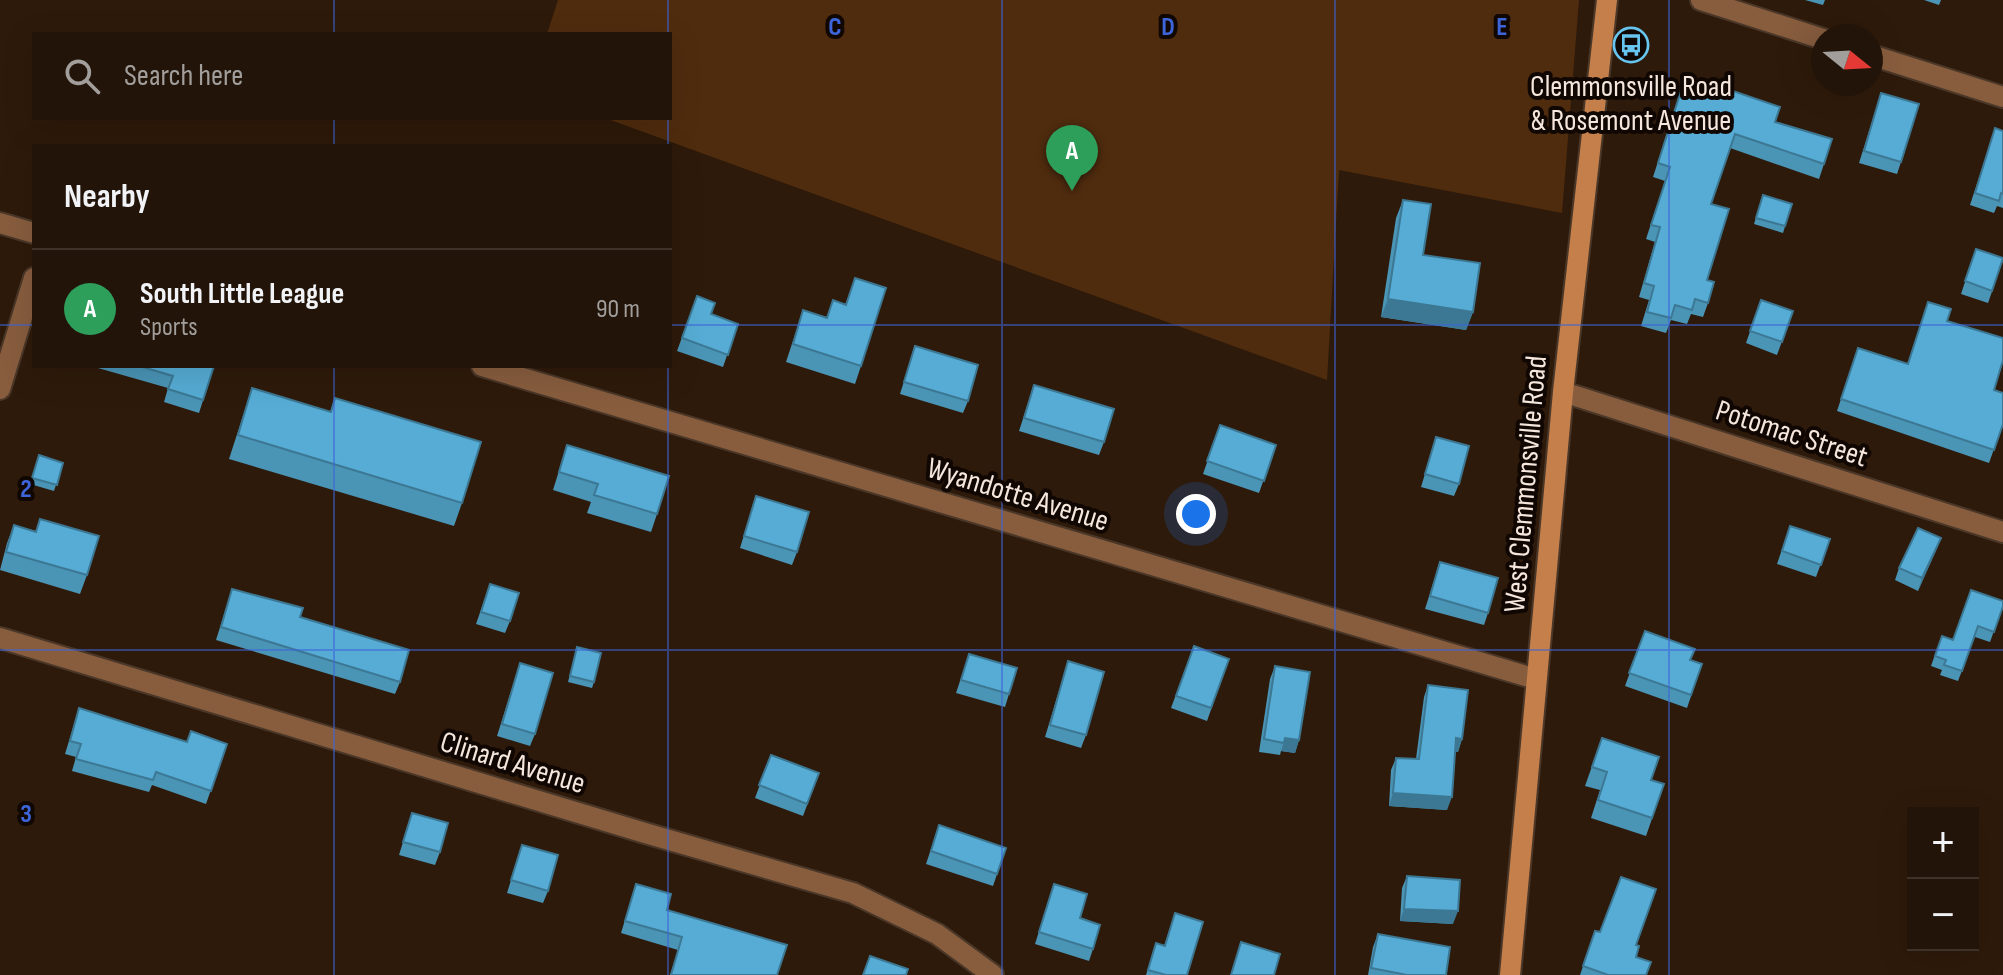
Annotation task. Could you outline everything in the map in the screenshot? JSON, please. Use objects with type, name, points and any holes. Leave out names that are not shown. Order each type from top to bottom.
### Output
[{"type":"main road","name":"West Clemmonsville Road","points":[[1510,975],[1563,392],[1607,0]]},
{"type":"street","points":[[1701,0],[1811,35]]},
{"type":"street","points":[[1883,59],[2003,97]]},
{"type":"street","points":[[0,223],[32,232]]},
{"type":"street","points":[[0,389],[32,285]]},
{"type":"street","name":"Wyandotte Avenue","points":[[489,368],[1536,679]]},
{"type":"street","name":"Potomac Street","points":[[1563,392],[2003,532]]},
{"type":"street","name":"Clinard Avenue","points":[[0,638],[630,829],[853,893],[937,934],[993,975]]},
{"type":"shaded area","points":[[558,0],[1579,0],[1562,213],[1339,170],[1327,380],[611,120],[672,120],[672,32],[548,32]]},
{"type":"building","points":[[1686,75],[1780,107],[1775,122],[1832,139],[1824,164],[1735,134],[1711,204],[1729,209],[1707,280],[1714,282],[1708,303],[1695,299],[1692,310],[1675,305],[1671,318],[1647,312],[1654,286],[1644,283],[1660,227],[1651,225],[1670,167],[1658,163]]},
{"type":"building","points":[[1883,94],[1919,104],[1901,162],[1864,151],[1880,96]]},
{"type":"building","points":[[1995,128],[2003,131],[2003,194],[1999,201],[1975,193]]},
{"type":"building","points":[[1763,195],[1792,204],[1785,226],[1756,218]]},
{"type":"building","points":[[1403,200],[1431,204],[1423,255],[1480,263],[1473,312],[1388,299]]},
{"type":"building","points":[[1976,249],[2003,258],[1992,291],[1965,281]]},
{"type":"building","points":[[855,278],[886,288],[861,366],[793,344],[803,310],[827,318],[833,300],[846,305]]},
{"type":"building","points":[[697,296],[715,303],[711,314],[738,324],[728,355],[682,338]]},
{"type":"building","points":[[1761,300],[1793,311],[1782,342],[1750,331]]},
{"type":"building","points":[[1928,302],[1951,309],[1947,321],[2003,338],[2003,360],[1994,390],[2003,393],[2003,424],[1994,450],[1841,399],[1858,348],[1908,364]]},
{"type":"building","points":[[915,346],[978,365],[968,401],[904,382]]},
{"type":"building","points":[[146,368],[213,368],[203,400],[168,389],[173,376]]},
{"type":"building","points":[[1034,385],[1114,409],[1104,442],[1024,418]]},
{"type":"building","points":[[252,388],[331,412],[335,398],[481,442],[462,503],[238,435]]},
{"type":"building","points":[[1220,425],[1276,445],[1264,481],[1207,461]]},
{"type":"building","points":[[1436,437],[1469,446],[1459,484],[1425,474]]},
{"type":"building","points":[[567,445],[669,476],[657,514],[594,495],[598,484],[559,472]]},
{"type":"building","points":[[39,455],[63,463],[57,485],[32,478]]},
{"type":"building","points":[[756,496],[809,512],[797,552],[744,536]]},
{"type":"building","points":[[40,519],[99,536],[87,575],[6,552],[14,525],[36,532]]},
{"type":"building","points":[[1790,526],[1830,539],[1821,565],[1782,551]]},
{"type":"building","points":[[1918,528],[1941,538],[1922,578],[1899,568]]},
{"type":"building","points":[[1440,562],[1498,578],[1488,613],[1430,596]]},
{"type":"building","points":[[490,584],[519,593],[510,621],[481,612]]},
{"type":"building","points":[[232,589],[303,608],[300,617],[409,650],[400,682],[221,627]]},
{"type":"building","points":[[1971,590],[2003,601],[2003,606],[1994,632],[1978,626],[1962,671],[1944,665],[1946,660],[1935,656],[1942,636],[1953,640]]},
{"type":"building","points":[[1645,631],[1695,649],[1690,660],[1702,664],[1691,695],[1629,673]]},
{"type":"building","points":[[1194,646],[1229,659],[1211,708],[1176,696]]},
{"type":"building","points":[[577,647],[601,653],[594,682],[570,676]]},
{"type":"building","points":[[969,654],[1017,668],[1009,694],[961,680]]},
{"type":"building","points":[[1068,661],[1104,672],[1086,735],[1050,725]]},
{"type":"building","points":[[520,663],[553,673],[535,734],[502,724]]},
{"type":"building","points":[[1275,666],[1310,672],[1299,740],[1285,738],[1284,743],[1264,739]]},
{"type":"building","points":[[1428,685],[1468,690],[1462,739],[1456,738],[1452,797],[1393,793],[1396,758],[1419,759]]},
{"type":"building","points":[[79,708],[187,742],[191,731],[227,744],[211,791],[156,772],[153,780],[76,759],[81,744],[70,741]]},
{"type":"building","points":[[1602,738],[1659,757],[1651,780],[1664,784],[1652,818],[1598,800],[1607,772],[1592,767]]},
{"type":"building","points":[[771,755],[819,773],[807,804],[759,785]]},
{"type":"building","points":[[412,813],[448,823],[440,852],[403,842]]},
{"type":"building","points":[[939,825],[1006,848],[997,874],[931,851]]},
{"type":"building","points":[[522,845],[558,855],[548,891],[511,880]]},
{"type":"building","points":[[1407,876],[1460,880],[1458,911],[1404,909]]},
{"type":"building","points":[[1621,877],[1656,889],[1636,945],[1639,946],[1636,957],[1651,962],[1646,975],[1608,975],[1583,966],[1595,931],[1600,932]]},
{"type":"building","points":[[636,884],[671,894],[667,910],[787,945],[777,975],[671,975],[682,937],[625,921]]},
{"type":"building","points":[[1054,884],[1087,894],[1080,918],[1100,925],[1093,949],[1039,932]]},
{"type":"building","points":[[1175,913],[1203,922],[1187,975],[1166,975],[1148,970],[1156,943],[1165,946]]},
{"type":"building","points":[[1378,934],[1450,947],[1446,975],[1407,975],[1371,968]]},
{"type":"building","points":[[1241,942],[1280,954],[1274,975],[1231,975]]},
{"type":"building","points":[[870,956],[908,969],[906,975],[863,975]]},
{"type":"place","name":"Clemmonsville Road & Rosemont Avenue","points":[[1631,45]]},
{"type":"place","name":"South Little League","points":[[1072,191]]}]
